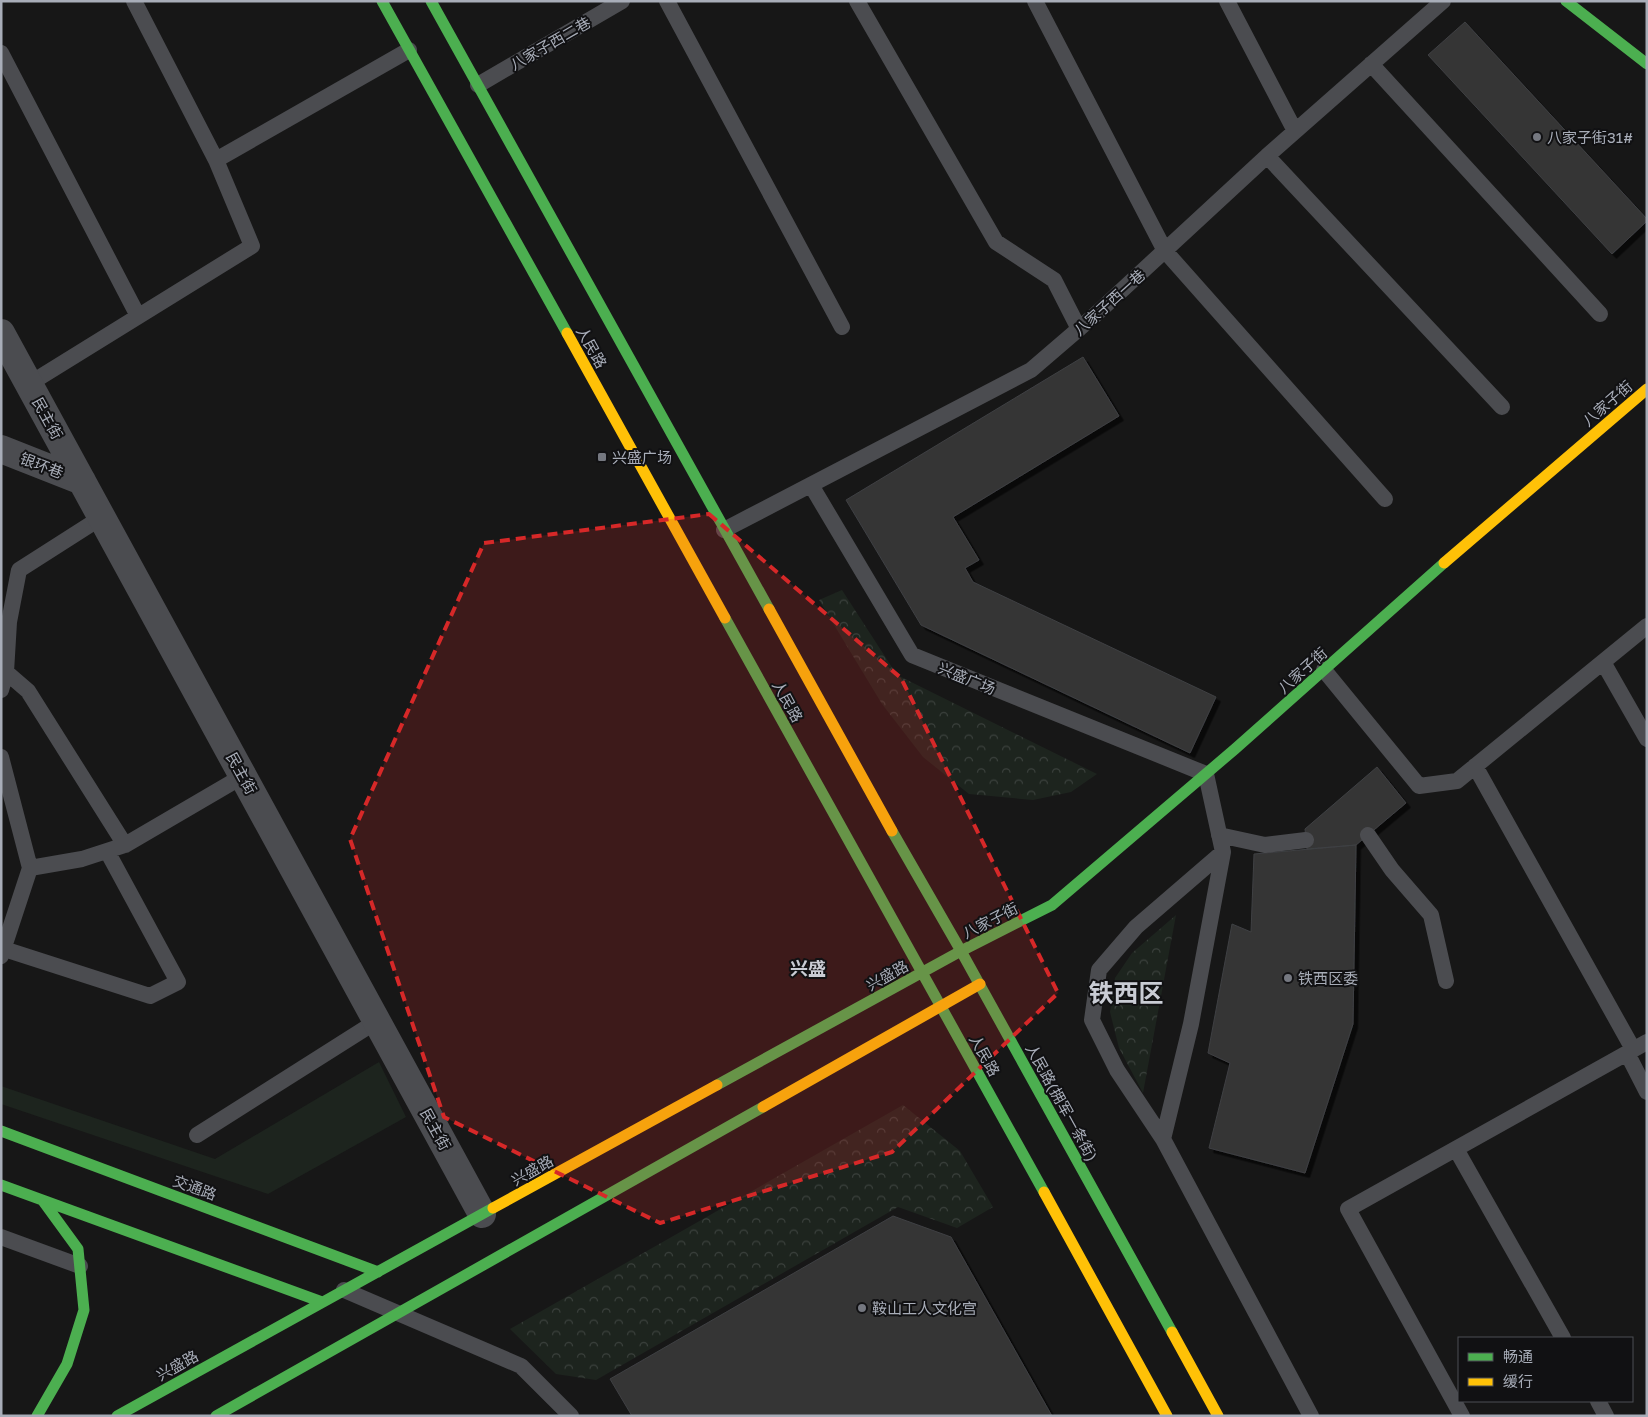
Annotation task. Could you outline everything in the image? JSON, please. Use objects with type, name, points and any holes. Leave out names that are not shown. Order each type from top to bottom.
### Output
[{"type":"main road","name":"人民路","points":[[382,1],[923,973],[1167,1416]]},
{"type":"main road","name":"人民路","points":[[431,1],[877,804]]},
{"type":"main road","points":[[1566,1],[1647,64]]},
{"type":"main road","name":"八家子街","points":[[961,951],[1052,905],[1206,774],[1472,538],[1647,389]]},
{"type":"main road","name":"人民路(拥军一条街)","points":[[877,804],[980,984],[1218,1416]]},
{"type":"main road","name":"兴盛路","points":[[117,1416],[961,951]]},
{"type":"main road","points":[[216,1416],[980,984]]},
{"type":"main road","name":"交通路","points":[[1,1131],[378,1272]]},
{"type":"main road","points":[[1,1185],[322,1302]]},
{"type":"main road","points":[[37,1416],[67,1364],[84,1310],[78,1249],[43,1201]]},
{"type":"street","name":"民主街","points":[[1,333],[482,1214]]},
{"type":"street","name":"银环巷","points":[[1,449],[82,480]]},
{"type":"lane","points":[[29,384],[252,246],[216,160],[134,1]]},
{"type":"lane","name":"八家子西二巷","points":[[478,85],[622,1]]},
{"type":"lane","points":[[667,1],[842,327]]},
{"type":"lane","points":[[857,1],[996,242],[1054,280],[1079,329]]},
{"type":"lane","points":[[1035,1],[1165,251],[1385,499]]},
{"type":"lane","points":[[1227,1],[1295,132]]},
{"type":"lane","name":"八家子西一巷","points":[[724,530],[1031,370],[1079,329],[1267,156],[1442,1]]},
{"type":"lane","points":[[216,160],[409,50]]},
{"type":"lane","points":[[1,53],[138,316]]},
{"type":"lane","points":[[1371,64],[1600,314]]},
{"type":"lane","points":[[1267,156],[1502,407]]},
{"type":"lane","name":"兴盛广场","points":[[812,485],[912,655],[1206,774]]},
{"type":"lane","points":[[1,690],[6,672],[5,620],[19,570],[102,518]]},
{"type":"lane","points":[[1324,670],[1419,786],[1456,781],[1647,626]]},
{"type":"lane","points":[[1603,662],[1647,740]]},
{"type":"lane","points":[[6,672],[28,691],[125,845]]},
{"type":"lane","points":[[1,757],[30,868],[2,952],[150,996],[178,982],[107,851]]},
{"type":"lane","points":[[1475,766],[1635,1048],[1647,1092]]},
{"type":"lane","points":[[1163,1139],[1191,1024],[1223,852],[1206,774]]},
{"type":"lane","points":[[30,868],[82,859],[125,845],[243,776]]},
{"type":"lane","points":[[1219,835],[1265,845],[1306,840]]},
{"type":"lane","points":[[1368,835],[1392,870],[1431,916],[1446,981]]},
{"type":"lane","points":[[1223,852],[1136,928],[1099,970],[1092,1020],[1117,1070],[1163,1139],[1311,1416]]},
{"type":"lane","points":[[197,1135],[377,1021]]},
{"type":"lane","points":[[1462,1416],[1348,1209],[1635,1048]]},
{"type":"lane","points":[[1456,1148],[1562,1337]]},
{"type":"lane","points":[[1,1237],[80,1266]]},
{"type":"lane","points":[[344,1290],[521,1366],[571,1416]]},
{"type":"lane","points":[[1599,1402],[1606,1416]]},
{"type":"highlighted area","points":[[709,514],[901,678],[1058,993],[892,1152],[660,1223],[444,1117],[350,839],[484,543]]},
{"type":"green space","points":[[842,590],[897,675],[1097,774],[1071,792],[1033,800],[969,794],[923,757],[882,704],[819,600]]},
{"type":"green space","points":[[1176,915],[1143,1093],[1119,1048],[1110,1012],[1115,978],[1132,953]]},
{"type":"green space","points":[[379,1062],[406,1117],[268,1194],[1,1104],[1,1086],[215,1159]]},
{"type":"green space","points":[[903,1105],[960,1151],[993,1207],[957,1228],[898,1207],[596,1380],[556,1374],[510,1329]]},
{"type":"building","name":"八家子街31#","points":[[1465,22],[1647,219],[1612,254],[1428,55]]},
{"type":"building","points":[[1083,357],[1119,416],[953,517],[979,560],[965,568],[973,582],[1216,697],[1190,753],[921,625],[846,500]]},
{"type":"building","points":[[1377,767],[1406,803],[1356,845],[1307,849],[1305,829]]},
{"type":"building","name":"铁西区委","points":[[1356,845],[1353,1024],[1305,1173],[1209,1148],[1230,1063],[1208,1053],[1232,924],[1251,932],[1254,854]]},
{"type":"building","name":"鞍山工人文化宫","points":[[893,1216],[951,1237],[1052,1416],[632,1416],[610,1379]]},
{"type":"traffic: fast","points":[[382,1],[567,333]]},
{"type":"traffic: fast","points":[[431,1],[769,609]]},
{"type":"traffic: fast","points":[[1566,1],[1647,64]]},
{"type":"traffic: fast","points":[[961,951],[1052,905],[1235,749],[1444,563]]},
{"type":"traffic: fast","points":[[725,618],[1044,1192]]},
{"type":"traffic: fast","points":[[892,831],[961,951],[1172,1332]]},
{"type":"traffic: fast","points":[[717,1085],[961,951]]},
{"type":"traffic: fast","points":[[216,1416],[763,1107]]},
{"type":"traffic: fast","points":[[1,1131],[378,1272]]},
{"type":"traffic: fast","points":[[1,1185],[322,1302]]},
{"type":"traffic: fast","points":[[37,1416],[67,1364],[84,1310],[78,1249],[43,1201]]},
{"type":"traffic: fast","points":[[117,1416],[493,1208]]},
{"type":"traffic: slow","points":[[567,333],[725,618]]},
{"type":"traffic: slow","points":[[1444,563],[1647,389]]},
{"type":"traffic: slow","points":[[769,609],[892,831]]},
{"type":"traffic: slow","points":[[763,1107],[980,984]]},
{"type":"traffic: slow","points":[[493,1208],[717,1085]]},
{"type":"traffic: slow","points":[[1044,1192],[1167,1416]]},
{"type":"traffic: slow","points":[[1172,1332],[1218,1416]]},
{"type":"place","name":"八家子街31#","points":[[1537,137]]},
{"type":"place","name":"兴盛广场","points":[[602,457]]},
{"type":"place","name":"铁西区委","points":[[1288,978]]},
{"type":"place","name":"鞍山工人文化宫","points":[[862,1308]]},
{"type":"district","name":"兴盛","points":[[808,968]]},
{"type":"district","name":"铁西区","points":[[1126,992]]}]
